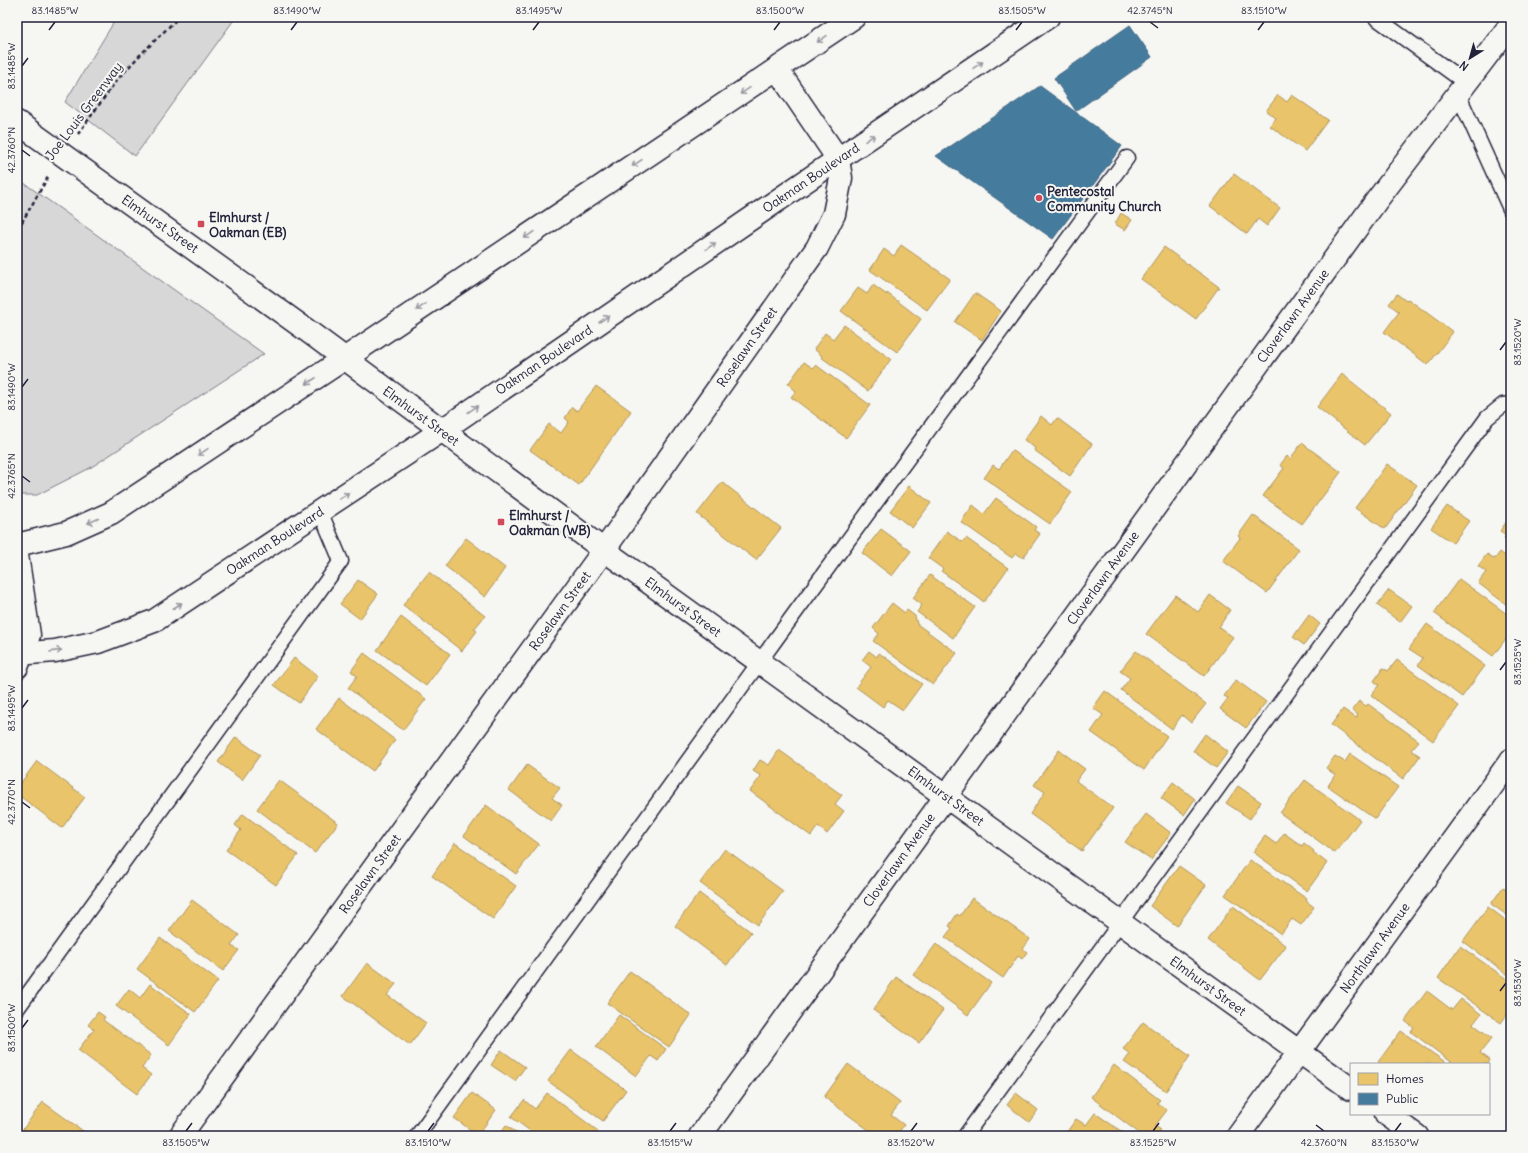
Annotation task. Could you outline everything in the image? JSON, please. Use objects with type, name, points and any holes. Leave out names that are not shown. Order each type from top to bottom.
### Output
[{"type":"street","points":[[17,545],[66,533],[111,513],[344,359],[854,17]]},
{"type":"street","name":"Oakman Boulevard","points":[[19,658],[98,642],[154,621],[442,431],[838,159],[1048,17]]},
{"type":"street","name":"Cloverlawn Avenue","points":[[700,1136],[1372,206],[1511,24]]},
{"type":"street","name":"Roselawn Street","points":[[180,1136],[604,550],[817,248],[834,214],[841,178],[838,159],[777,69]]},
{"type":"street","name":"Elmhurst Street","points":[[17,122],[224,270],[604,550],[1350,1088]]},
{"type":"street","points":[[17,556],[29,635],[19,658]]},
{"type":"street","name":"Northlawn Avenue","points":[[1238,1136],[1511,760]]},
{"type":"street","points":[[1387,1115],[1417,1136]]},
{"type":"lane","points":[[1375,17],[1462,89],[1511,211]]},
{"type":"lane","points":[[417,1136],[1127,158]]},
{"type":"lane","points":[[965,1136],[1487,418],[1503,405],[1511,404]]},
{"type":"lane","points":[[17,1009],[341,560],[320,511]]},
{"type":"path","name":"Joe Louis Greenway","points":[[17,228],[62,155],[117,80],[179,17]]},
{"type":"shaded area","points":[[117,17],[236,17],[135,156],[65,102]]},
{"type":"shaded area","points":[[17,178],[264,354],[90,468],[37,495],[17,495]]},
{"type":"building: Homes","points":[[1278,95],[1287,102],[1292,95],[1328,120],[1305,151],[1270,126],[1276,118],[1266,111]]},
{"type":"building: Homes","points":[[1234,174],[1280,208],[1267,226],[1258,219],[1247,234],[1210,206]]},
{"type":"building: Homes","points":[[1121,213],[1132,220],[1125,230],[1115,224]]},
{"type":"building: Homes","points":[[901,245],[950,279],[927,310],[870,270],[884,249],[894,256]]},
{"type":"building: Homes","points":[[1164,247],[1219,287],[1196,319],[1141,279]]},
{"type":"building: Homes","points":[[873,285],[887,295],[887,293],[921,319],[897,352],[841,311],[858,288],[867,294]]},
{"type":"building: Homes","points":[[975,293],[1001,311],[982,340],[955,322]]},
{"type":"building: Homes","points":[[1397,294],[1406,301],[1408,299],[1453,332],[1428,365],[1384,332],[1399,312],[1389,304]]},
{"type":"building: Homes","points":[[844,325],[891,359],[868,391],[821,357],[822,356],[814,349],[825,333],[833,339]]},
{"type":"building: Homes","points":[[804,362],[813,368],[816,365],[870,405],[846,438],[791,397],[796,391],[788,384]]},
{"type":"building: Homes","points":[[1342,374],[1391,413],[1365,445],[1317,407]]},
{"type":"building: Homes","points":[[596,386],[631,411],[579,485],[530,450],[549,424],[561,433],[569,422],[565,418],[572,407],[577,411]]},
{"type":"building: Homes","points":[[1041,416],[1052,425],[1057,418],[1092,444],[1070,476],[1034,450],[1035,448],[1024,440]]},
{"type":"building: Homes","points":[[1302,443],[1341,472],[1302,524],[1263,496],[1284,468],[1280,465],[1287,456],[1290,459]]},
{"type":"building: Homes","points":[[1012,450],[1072,492],[1050,524],[984,478],[993,465],[999,469]]},
{"type":"building: Homes","points":[[1387,464],[1417,485],[1385,529],[1355,508]]},
{"type":"building: Homes","points":[[722,482],[781,528],[756,560],[697,514]]},
{"type":"building: Homes","points":[[909,486],[931,503],[912,528],[890,511]]},
{"type":"building: Homes","points":[[996,498],[1036,527],[1034,530],[1040,534],[1023,558],[1016,553],[1012,558],[961,522],[973,505],[984,514]]},
{"type":"building: Homes","points":[[1447,506],[1469,521],[1453,543],[1431,528]]},
{"type":"building: Homes","points":[[1253,515],[1299,549],[1267,593],[1223,561],[1240,538],[1238,536]]},
{"type":"building: Homes","points":[[1509,518],[1511,520],[1511,543],[1504,538],[1506,535],[1500,531]]},
{"type":"building: Homes","points":[[881,529],[911,551],[892,576],[862,553]]},
{"type":"building: Homes","points":[[947,531],[962,542],[966,538],[1008,568],[984,602],[941,571],[943,569],[928,558]]},
{"type":"building: Homes","points":[[466,538],[505,568],[485,597],[445,566]]},
{"type":"building: Homes","points":[[1500,552],[1511,560],[1511,608],[1478,583],[1486,572],[1478,566],[1487,554],[1495,559]]},
{"type":"building: Homes","points":[[429,572],[485,616],[474,629],[477,631],[462,651],[403,605]]},
{"type":"building: Homes","points":[[930,575],[975,607],[953,638],[917,612],[922,605],[913,598]]},
{"type":"building: Homes","points":[[1459,579],[1511,617],[1511,632],[1493,656],[1434,613]]},
{"type":"building: Homes","points":[[358,580],[378,594],[360,619],[340,604]]},
{"type":"building: Homes","points":[[1389,590],[1412,606],[1400,622],[1377,605]]},
{"type":"building: Homes","points":[[1175,595],[1198,612],[1210,595],[1230,610],[1219,627],[1233,637],[1204,676],[1146,634]]},
{"type":"building: Homes","points":[[892,603],[905,613],[907,610],[915,616],[917,624],[957,653],[933,685],[873,641],[879,634],[873,628]]},
{"type":"building: Homes","points":[[1309,615],[1320,624],[1304,645],[1293,637]]},
{"type":"building: Homes","points":[[401,617],[450,654],[426,686],[377,650]]},
{"type":"building: Homes","points":[[1427,624],[1485,666],[1462,697],[1418,665],[1423,658],[1409,649]]},
{"type":"building: Homes","points":[[869,651],[877,657],[879,653],[922,684],[903,710],[888,700],[883,707],[856,687],[871,667],[862,660]]},
{"type":"building: Homes","points":[[1136,651],[1206,704],[1191,723],[1182,715],[1172,729],[1121,690],[1130,678],[1120,671]]},
{"type":"building: Homes","points":[[364,653],[426,699],[403,730],[348,688],[357,676],[351,671]]},
{"type":"building: Homes","points":[[294,658],[318,676],[299,703],[274,685]]},
{"type":"building: Homes","points":[[1397,660],[1459,706],[1433,741],[1371,695],[1379,685],[1374,681],[1383,668],[1388,671]]},
{"type":"building: Homes","points":[[1236,680],[1266,702],[1246,728],[1220,709],[1228,698],[1224,696]]},
{"type":"building: Homes","points":[[1105,691],[1167,736],[1144,770],[1091,732],[1103,715],[1093,708]]},
{"type":"building: Homes","points":[[339,698],[395,740],[373,771],[316,729]]},
{"type":"building: Homes","points":[[1359,701],[1366,706],[1368,704],[1419,741],[1411,750],[1420,756],[1403,779],[1331,725],[1343,709],[1356,718],[1358,715],[1352,710]]},
{"type":"building: Homes","points":[[1205,734],[1228,752],[1216,768],[1193,751]]},
{"type":"building: Homes","points":[[236,737],[260,755],[242,780],[218,762]]},
{"type":"building: Homes","points":[[779,750],[842,795],[835,804],[844,811],[827,834],[818,826],[811,836],[750,791],[761,776],[753,771],[760,760],[769,765]]},
{"type":"building: Homes","points":[[1059,750],[1085,769],[1076,781],[1113,808],[1082,851],[1030,814],[1045,792],[1034,785]]},
{"type":"building: Homes","points":[[1350,754],[1398,787],[1375,819],[1328,786],[1335,775],[1326,768],[1335,756],[1345,762]]},
{"type":"building: Homes","points":[[37,761],[85,797],[62,828],[17,794],[17,788]]},
{"type":"building: Homes","points":[[527,765],[560,788],[552,798],[562,805],[551,821],[509,790]]},
{"type":"building: Homes","points":[[279,780],[338,823],[315,853],[257,809]]},
{"type":"building: Homes","points":[[1305,780],[1360,820],[1335,853],[1280,813]]},
{"type":"building: Homes","points":[[1173,782],[1195,799],[1184,815],[1161,798]]},
{"type":"building: Homes","points":[[1238,786],[1261,802],[1250,819],[1226,803]]},
{"type":"building: Homes","points":[[486,805],[539,844],[516,874],[464,836]]},
{"type":"building: Homes","points":[[243,814],[298,855],[276,885],[226,850],[241,830],[235,825]]},
{"type":"building: Homes","points":[[1146,814],[1171,833],[1151,860],[1125,842]]},
{"type":"building: Homes","points":[[1284,833],[1302,846],[1304,843],[1327,863],[1307,891],[1253,852],[1265,836],[1276,844]]},
{"type":"building: Homes","points":[[455,843],[516,886],[493,919],[432,876]]},
{"type":"building: Homes","points":[[725,849],[783,891],[758,925],[700,883]]},
{"type":"building: Homes","points":[[1250,860],[1307,899],[1306,901],[1314,907],[1301,925],[1292,919],[1281,934],[1225,895]]},
{"type":"building: Homes","points":[[1179,866],[1206,885],[1177,926],[1150,906]]},
{"type":"building: Homes","points":[[1503,887],[1511,892],[1511,918],[1491,904]]},
{"type":"building: Homes","points":[[699,893],[751,932],[727,965],[675,926]]},
{"type":"building: Homes","points":[[972,898],[1030,939],[1023,949],[1027,952],[1022,959],[1018,956],[1003,978],[945,937],[952,928],[949,926],[957,914],[960,916]]},
{"type":"building: Homes","points":[[192,900],[239,935],[231,946],[239,950],[223,971],[169,931]]},
{"type":"building: Homes","points":[[1233,906],[1286,946],[1260,980],[1208,940]]},
{"type":"building: Homes","points":[[1488,907],[1511,924],[1511,977],[1463,941]]},
{"type":"building: Homes","points":[[160,938],[218,981],[195,1012],[137,969]]},
{"type":"building: Homes","points":[[936,944],[991,983],[968,1015],[913,975]]},
{"type":"building: Homes","points":[[1460,946],[1511,982],[1511,1009],[1501,1023],[1438,978]]},
{"type":"building: Homes","points":[[367,963],[396,984],[387,995],[426,1023],[410,1045],[343,996]]},
{"type":"building: Homes","points":[[630,971],[691,1015],[669,1047],[607,1003]]},
{"type":"building: Homes","points":[[896,977],[943,1010],[919,1043],[873,1010]]},
{"type":"building: Homes","points":[[150,984],[191,1014],[169,1045],[116,1006],[129,989],[140,998]]},
{"type":"building: Homes","points":[[1427,991],[1452,1010],[1461,999],[1481,1014],[1473,1024],[1492,1038],[1480,1053],[1490,1060],[1488,1063],[1453,1063],[1411,1032],[1414,1028],[1405,1021]]},
{"type":"building: Homes","points":[[98,1012],[105,1017],[103,1020],[151,1055],[142,1068],[151,1075],[137,1094],[78,1050],[94,1029],[88,1025]]},
{"type":"building: Homes","points":[[619,1015],[666,1049],[658,1061],[651,1056],[636,1076],[596,1047]]},
{"type":"building: Homes","points":[[1143,1022],[1190,1056],[1166,1091],[1124,1062],[1130,1054],[1123,1049]]},
{"type":"building: Homes","points":[[1401,1031],[1447,1063],[1380,1063],[1378,1062]]},
{"type":"building: Homes","points":[[501,1050],[525,1067],[515,1081],[491,1065]]},
{"type":"building: Homes","points":[[571,1050],[626,1090],[603,1121],[548,1081]]},
{"type":"building: Homes","points":[[848,1064],[900,1103],[891,1115],[904,1125],[896,1136],[877,1136],[824,1097]]},
{"type":"building: Homes","points":[[1114,1065],[1160,1100],[1157,1103],[1167,1110],[1155,1126],[1161,1130],[1156,1136],[1150,1133],[1148,1136],[1143,1136],[1091,1097]]},
{"type":"building: Homes","points":[[472,1093],[496,1110],[478,1135],[454,1118]]},
{"type":"building: Homes","points":[[547,1093],[598,1131],[594,1136],[537,1136],[511,1117],[524,1100],[535,1109]]},
{"type":"building: Homes","points":[[1016,1093],[1038,1110],[1029,1122],[1007,1105]]},
{"type":"building: Homes","points":[[43,1102],[90,1136],[25,1136],[20,1133]]},
{"type":"building: Homes","points":[[1095,1113],[1128,1136],[1064,1136],[1076,1119],[1086,1125]]},
{"type":"building: Homes","points":[[506,1125],[521,1136],[498,1136]]},
{"type":"building: Public","points":[[1130,25],[1152,57],[1076,111],[1054,78]]},
{"type":"building: Public","name":"Pentecostal Community Church","points":[[1040,86],[1122,146],[1053,239],[936,156]]},
{"type":"place","name":"Pentecostal Community Church","points":[[1039,198]]},
{"type":"place","name":"Elmhurst / Oakman (EB)","points":[[201,224]]},
{"type":"place","name":"Elmhurst / Oakman (WB)","points":[[501,522]]}]
